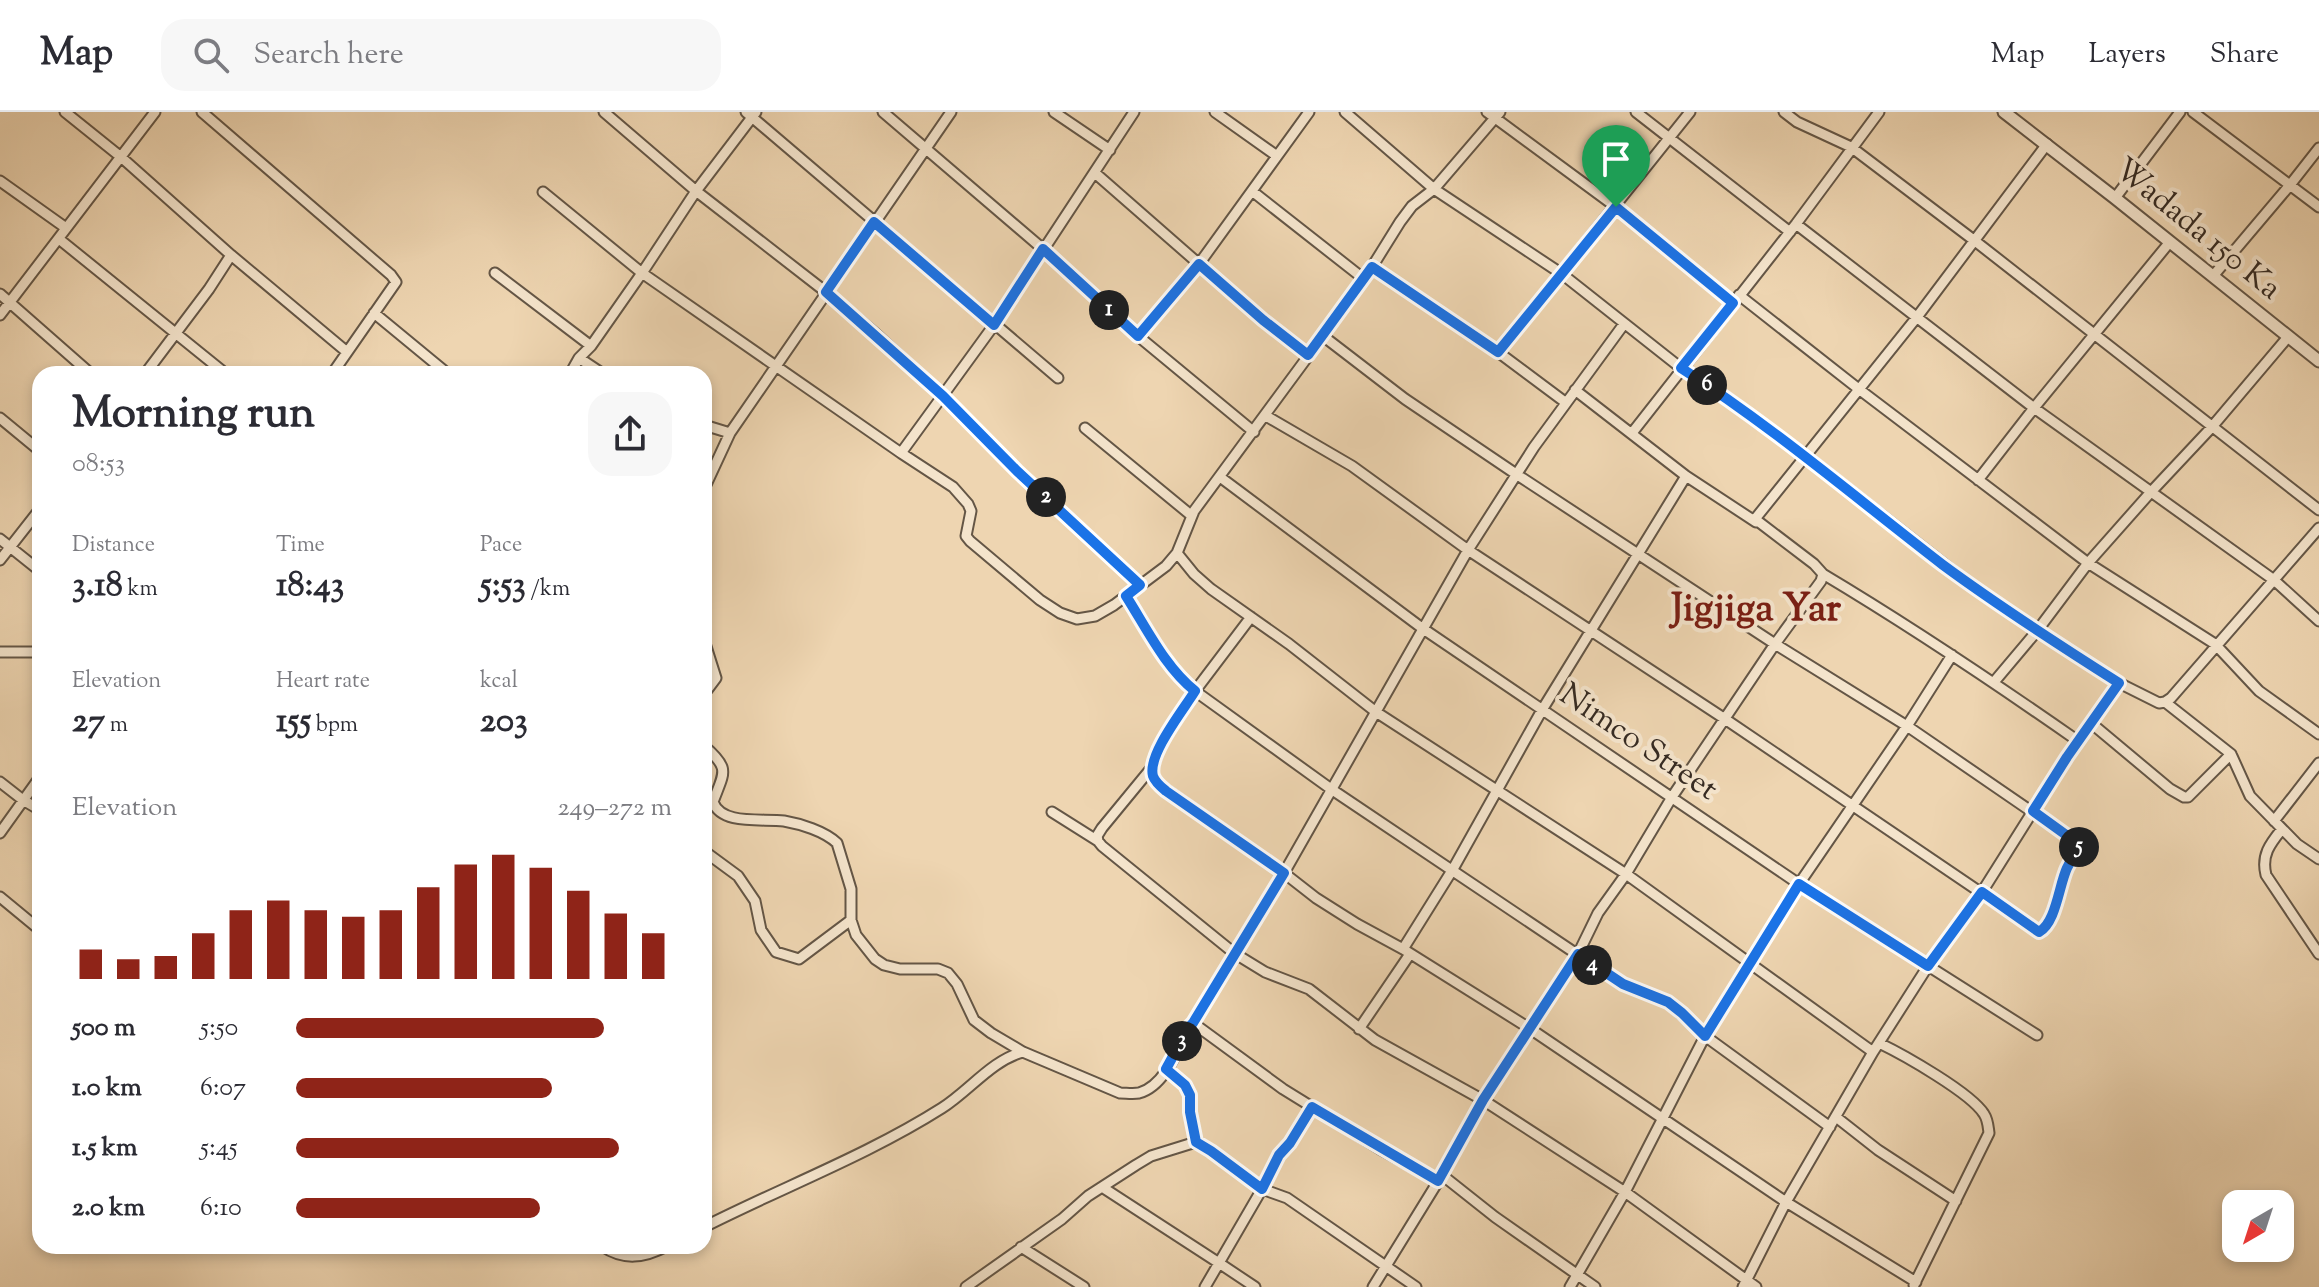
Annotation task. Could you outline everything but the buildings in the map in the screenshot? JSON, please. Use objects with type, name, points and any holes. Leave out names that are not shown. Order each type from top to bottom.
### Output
[{"type":"street","points":[[65,112],[347,352]]},
{"type":"street","points":[[0,315],[155,112]]},
{"type":"street","points":[[202,112],[396,282],[337,366]]},
{"type":"street","points":[[604,112],[696,191],[826,292],[943,396],[1017,471],[1140,585]]},
{"type":"street","points":[[883,112],[1043,249],[1138,336],[1254,432]]},
{"type":"street","points":[[712,472],[730,433],[951,112]]},
{"type":"street","points":[[1054,112],[1110,150]]},
{"type":"street","points":[[901,453],[994,325],[1134,112]]},
{"type":"street","points":[[1215,112],[1277,156]]},
{"type":"street","points":[[1138,336],[1199,264],[1309,112]]},
{"type":"street","points":[[1345,112],[1434,189],[1562,274],[1681,368],[1806,456],[1942,564],[2037,631],[2119,683],[2159,703],[2165,702],[2319,528]]},
{"type":"street","points":[[1636,112],[1917,317],[2034,408],[2274,580],[2319,621]]},
{"type":"street","points":[[1498,352],[1690,112]]},
{"type":"street","points":[[1784,112],[1797,122],[1851,147],[2319,510]]},
{"type":"street","points":[[1632,433],[1793,228],[1879,112]]},
{"type":"street","name":"Wadada 150 Ka","points":[[2004,112],[2288,337],[2317,355]]},
{"type":"street","points":[[2115,198],[2180,112]]},
{"type":"street","points":[[2193,112],[2319,207]]},
{"type":"street","points":[[574,366],[751,114],[1058,378]]},
{"type":"street","points":[[543,192],[642,273],[953,487],[971,511],[966,536],[970,541],[1040,600],[1060,613],[1077,619],[1095,616],[1126,596],[1166,566],[1177,553],[1192,516],[1364,279],[1406,214],[1434,189],[1494,114],[2088,563],[2215,644],[2259,691],[2319,734]]},
{"type":"street","points":[[1756,522],[1756,516],[1860,390],[2047,144]]},
{"type":"street","points":[[2213,276],[2319,148]]},
{"type":"street","points":[[1095,173],[1263,320],[1308,355]]},
{"type":"street","points":[[0,181],[66,228]]},
{"type":"street","points":[[1252,191],[1364,279]]},
{"type":"street","points":[[59,239],[216,366]]},
{"type":"street","points":[[1978,480],[2169,243]]},
{"type":"street","points":[[151,366],[231,255]]},
{"type":"street","points":[[1372,267],[1498,352],[1565,402]]},
{"type":"street","points":[[495,273],[591,346]]},
{"type":"street","points":[[0,294],[82,366]]},
{"type":"street","points":[[374,313],[438,366]]},
{"type":"street","points":[[712,753],[720,760],[724,773],[713,802],[721,814],[785,821],[823,833],[837,843],[851,889],[851,920],[856,935],[875,959],[900,969],[938,969],[948,973],[957,984],[974,1020],[1023,1052],[1120,1093],[1137,1094],[1150,1089],[1161,1078],[1284,873],[1468,550],[1565,402],[1624,324]]},
{"type":"street","points":[[1266,416],[1352,466],[1468,550],[1725,719],[2039,932],[2045,929],[2066,869],[2084,848],[1907,726],[1775,644],[1516,474],[1405,399],[1323,336]]},
{"type":"street","points":[[1994,682],[2088,563],[2211,428],[2288,337]]},
{"type":"street","points":[[579,358],[591,366]]},
{"type":"street","points":[[1575,390],[1686,476],[1756,522],[1823,574],[1994,682],[2078,741]]},
{"type":"street","points":[[0,418],[32,444]]},
{"type":"street","points":[[712,427],[730,433]]},
{"type":"street","points":[[1085,428],[1192,516]]},
{"type":"street","points":[[1359,1029],[1407,951],[1542,710],[1686,476]]},
{"type":"street","name":"Nimco Street","points":[[1220,477],[1422,628],[1542,710],[1799,884],[2037,1035]]},
{"type":"street","points":[[0,560],[32,519]]},
{"type":"street","points":[[0,539],[32,565]]},
{"type":"street","points":[[1177,553],[1211,589],[1251,617],[1376,712],[1626,874],[1876,1048],[1927,1070],[1978,1106],[1987,1118],[1989,1133],[1915,1284],[1786,1202],[1529,1028],[1316,898],[1166,791],[1153,776],[1160,746],[1195,691],[1251,617]]},
{"type":"street","points":[[1373,1287],[1440,1178],[1483,1100],[1578,954],[1598,913],[1626,874],[1672,797],[1823,574]]},
{"type":"street","points":[[1126,596],[1168,664],[1195,691],[1331,789],[1623,984],[1668,1002],[1705,1036],[1830,1127]]},
{"type":"street","points":[[0,652],[32,652]]},
{"type":"street","points":[[1570,1287],[1625,1192],[1705,1036],[1799,884],[1952,655]]},
{"type":"street","points":[[1052,812],[1098,841],[1234,953],[1265,972],[1309,989],[1359,1029],[1483,1100],[1625,1192],[1748,1285],[1786,1202],[1876,1048],[2119,683]]},
{"type":"street","points":[[2165,702],[2231,754],[2250,796],[2297,844],[2319,859]]},
{"type":"street","points":[[2091,723],[2170,789],[2184,797],[2188,797],[2231,754]]},
{"type":"street","points":[[2274,821],[2319,763]]},
{"type":"street","points":[[1098,841],[1097,836],[1102,828],[1153,766]]},
{"type":"street","points":[[0,782],[32,805]]},
{"type":"street","points":[[0,833],[32,788]]},
{"type":"street","points":[[2282,829],[2266,851],[2263,864],[2266,875],[2319,954]]},
{"type":"street","points":[[712,857],[738,876],[755,901],[761,930],[776,952],[799,959],[851,920]]},
{"type":"street","points":[[0,897],[32,923]]},
{"type":"street","points":[[1193,1023],[1283,1089],[1440,1178],[1595,1287]]},
{"type":"street","points":[[712,1223],[905,1129],[944,1107],[1009,1056],[1023,1052]]},
{"type":"street","points":[[1166,1069],[1185,1085],[1190,1095],[1196,1142],[1262,1189],[1287,1198],[1416,1287]]},
{"type":"street","points":[[1205,1287],[1279,1155],[1312,1107]]},
{"type":"street","points":[[1836,1117],[1878,1150],[1956,1201]]},
{"type":"street","points":[[966,1287],[1062,1219],[1088,1196],[1151,1156],[1196,1142]]},
{"type":"street","points":[[1102,1187],[1255,1287]]},
{"type":"street","points":[[1021,1247],[1084,1287]]},
{"type":"street","points":[[613,1254],[617,1257],[651,1254]]},
{"type":"district","name":"Jigjiga Yar","points":[[1756,610]]},
{"type":"route","points":[[1616,207],[1733,303],[1681,368],[1806,456],[1985,596],[2119,683],[2033,811],[2080,845],[2066,869],[2045,929],[2039,932],[1982,892],[1928,966],[1799,884],[1705,1036],[1668,1002],[1623,984],[1578,954],[1483,1100],[1438,1181],[1312,1107],[1279,1155],[1262,1189],[1196,1142],[1190,1095],[1185,1085],[1166,1069],[1284,873],[1166,791],[1153,776],[1160,746],[1195,691],[1168,664],[1126,596],[1140,585],[1017,471],[943,396],[826,292],[874,222],[994,325],[1043,249],[1138,336],[1199,264],[1308,355],[1372,267],[1498,352],[1616,207]]}]
